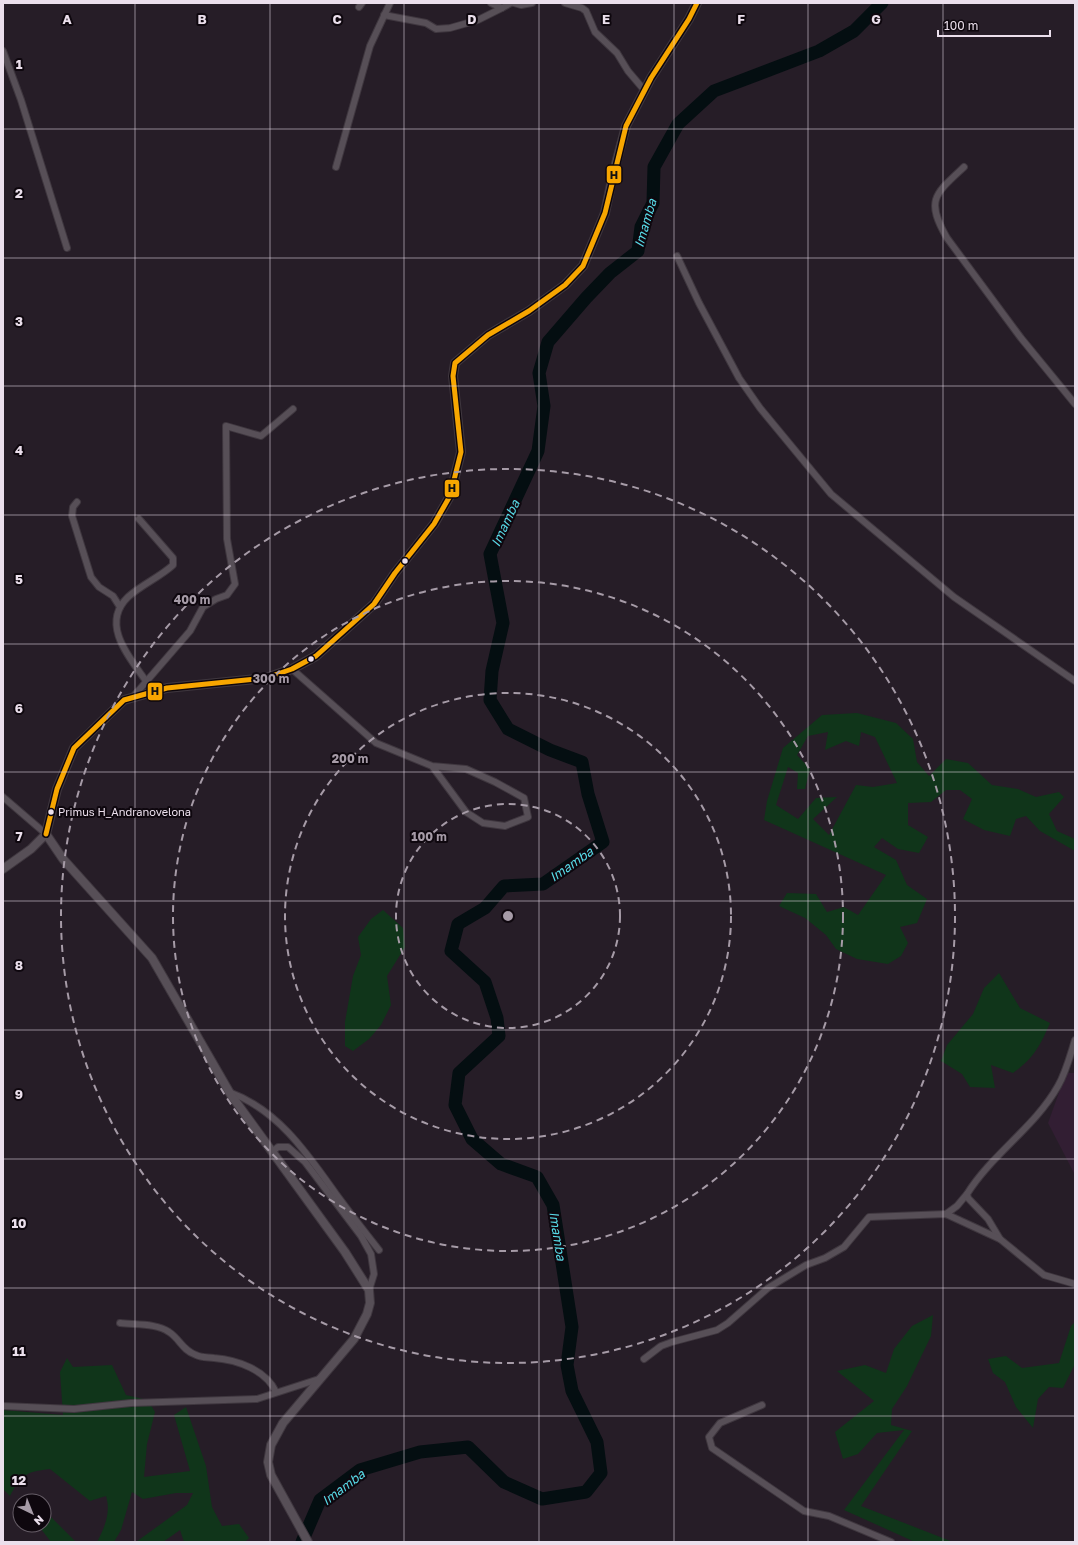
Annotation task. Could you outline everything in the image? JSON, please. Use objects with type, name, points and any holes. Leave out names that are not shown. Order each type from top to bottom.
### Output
[{"type":"street","points":[[336,167],[370,46],[390,3]]},
{"type":"street","points":[[491,3],[502,8]]},
{"type":"street","points":[[384,15],[426,23],[436,29],[450,28],[478,20],[510,3]]},
{"type":"street","points":[[514,3],[521,5],[532,3]]},
{"type":"street","points":[[565,3],[582,8],[586,11],[595,32],[617,53],[628,71],[645,91]]},
{"type":"street","points":[[3,869],[31,849],[46,834],[57,789],[74,748],[124,700],[167,688],[266,678],[292,669],[316,656],[374,604],[395,573],[434,524],[450,496],[461,452],[453,376],[455,363],[488,336],[529,311],[565,285],[583,266],[605,213],[626,126],[697,3]]},
{"type":"street","points":[[3,51],[21,100],[66,248]]},
{"type":"street","points":[[964,167],[942,188],[935,202],[934,211],[938,223],[947,238],[1021,338],[1075,404]]},
{"type":"street","points":[[677,256],[699,303],[739,378],[760,408],[831,494],[954,597],[1075,681]]},
{"type":"street","points":[[132,698],[190,631],[203,607],[216,599],[227,595],[235,584],[227,539],[226,426],[261,436],[293,409]]},
{"type":"street","points":[[77,502],[73,508],[72,516],[91,577],[99,587],[113,596],[120,607]]},
{"type":"street","points":[[139,519],[173,558],[173,565],[162,575],[129,597],[120,607],[116,619],[117,633],[122,647],[146,681]]},
{"type":"street","points":[[292,669],[376,743],[432,766],[466,769],[495,782],[524,798],[528,817],[505,826],[484,823],[466,812],[432,766]]},
{"type":"street","points":[[3,797],[46,834],[63,859],[152,958],[229,1092],[345,1252],[369,1290]]},
{"type":"street","points":[[946,1214],[957,1206],[994,1160],[1044,1107],[1063,1075],[1075,1040]]},
{"type":"street","points":[[229,1092],[255,1105],[282,1125],[298,1141],[379,1250]]},
{"type":"street","points":[[272,1152],[278,1147],[288,1146],[305,1162],[361,1236],[371,1254],[374,1274],[369,1290],[370,1303],[367,1314],[354,1339],[283,1423],[271,1445],[268,1462],[271,1475],[308,1542]]},
{"type":"street","points":[[967,1194],[968,1198],[988,1219],[1000,1240]]},
{"type":"street","points":[[644,1359],[661,1346],[717,1330],[728,1323],[768,1288],[806,1265],[825,1258],[844,1247],[869,1217],[946,1214],[1000,1240],[1044,1275],[1075,1284]]},
{"type":"street","points":[[120,1323],[156,1327],[169,1332],[190,1353],[201,1357],[232,1361],[250,1368],[272,1383],[276,1392]]},
{"type":"street","points":[[3,1406],[74,1409],[131,1403],[257,1399],[319,1379]]},
{"type":"street","points":[[762,1405],[720,1423],[709,1437],[712,1448],[804,1511],[829,1516],[891,1542]]},
{"type":"shaded area","points":[[1066,1073],[1075,1073],[1075,1175],[1048,1123]]},
{"type":"green space","points":[[857,713],[896,723],[913,739],[917,762],[929,776],[946,759],[968,763],[992,785],[1018,789],[1036,797],[1059,792],[1064,797],[1049,814],[1057,831],[1075,839],[1075,851],[1040,831],[1026,816],[1016,819],[1010,836],[984,830],[963,819],[972,799],[960,790],[946,790],[931,802],[908,803],[908,825],[928,837],[919,853],[898,849],[882,838],[874,847],[896,860],[907,885],[927,899],[917,923],[900,927],[908,943],[901,956],[888,964],[857,959],[836,949],[826,935],[805,918],[779,906],[787,893],[816,894],[827,912],[844,907],[858,915],[886,875],[764,820],[767,801],[783,748],[822,715]],"holes":[[[828,732],[825,750],[846,741],[859,746],[861,732],[875,737],[897,783],[873,787],[856,785],[829,835],[813,819],[837,797],[816,798],[798,819],[776,805],[788,767],[798,773],[797,789],[805,789],[810,769],[797,755],[808,736]]]},
{"type":"green space","points":[[383,910],[403,928],[405,947],[387,976],[391,1005],[381,1025],[369,1039],[353,1051],[345,1046],[345,1022],[353,976],[361,955],[358,937],[371,919]]},
{"type":"green space","points":[[999,973],[1020,1008],[1050,1023],[1036,1051],[1013,1073],[991,1065],[995,1088],[970,1087],[962,1074],[941,1061],[947,1045],[973,1014],[984,988]]},
{"type":"green space","points":[[933,1315],[931,1336],[907,1386],[892,1409],[891,1425],[912,1431],[861,1506],[953,1542],[915,1542],[844,1510],[904,1430],[877,1433],[858,1454],[843,1459],[835,1432],[874,1401],[837,1371],[865,1365],[886,1373],[894,1349],[912,1326]]},
{"type":"green space","points":[[1075,1322],[1075,1364],[1063,1388],[1049,1387],[1038,1399],[1033,1428],[1016,1407],[1005,1382],[993,1373],[988,1359],[1006,1356],[1022,1368],[1059,1363],[1071,1326]]},
{"type":"green space","points":[[67,1358],[73,1367],[112,1365],[126,1395],[148,1400],[155,1412],[147,1444],[144,1477],[190,1471],[174,1415],[186,1407],[206,1466],[212,1507],[222,1526],[239,1524],[249,1538],[245,1542],[184,1542],[180,1530],[163,1542],[136,1542],[187,1505],[193,1493],[176,1493],[143,1499],[132,1492],[121,1530],[114,1542],[97,1542],[107,1514],[108,1508],[106,1496],[90,1501],[50,1469],[29,1473],[17,1483],[10,1496],[3,1489],[3,1410],[63,1415],[60,1372]]},
{"type":"green space","points":[[52,1518],[76,1542],[51,1542],[44,1533],[52,1533]]},
{"type":"waterway","name":"Imamba","points":[[302,1542],[320,1500],[360,1470],[420,1452],[468,1447],[504,1482],[542,1499],[586,1492],[601,1473],[597,1442],[572,1391],[567,1365],[572,1327],[553,1205],[537,1177],[501,1164],[472,1139],[455,1105],[459,1073],[499,1036],[497,1018],[485,982],[451,951],[458,924],[485,908],[504,886],[543,884],[603,842],[588,794],[582,762],[550,750],[508,729],[490,700],[492,671],[503,623],[490,554],[538,451],[544,406],[539,373],[548,342],[610,273],[638,251],[641,227],[653,203],[654,167],[678,124],[714,91],[819,51],[854,31],[882,3]]},
{"type":"transit line","name":"H","points":[[46,834],[57,789],[74,748],[124,700],[167,688],[266,678],[292,669],[316,656],[374,604],[395,573],[434,524],[450,496],[461,452],[453,376],[455,363],[488,335],[529,311],[565,285],[583,266],[605,213],[626,126],[651,78],[689,19],[697,3]]},
{"type":"place","name":"Primus H_Andranovelona","points":[[51,812]]}]
